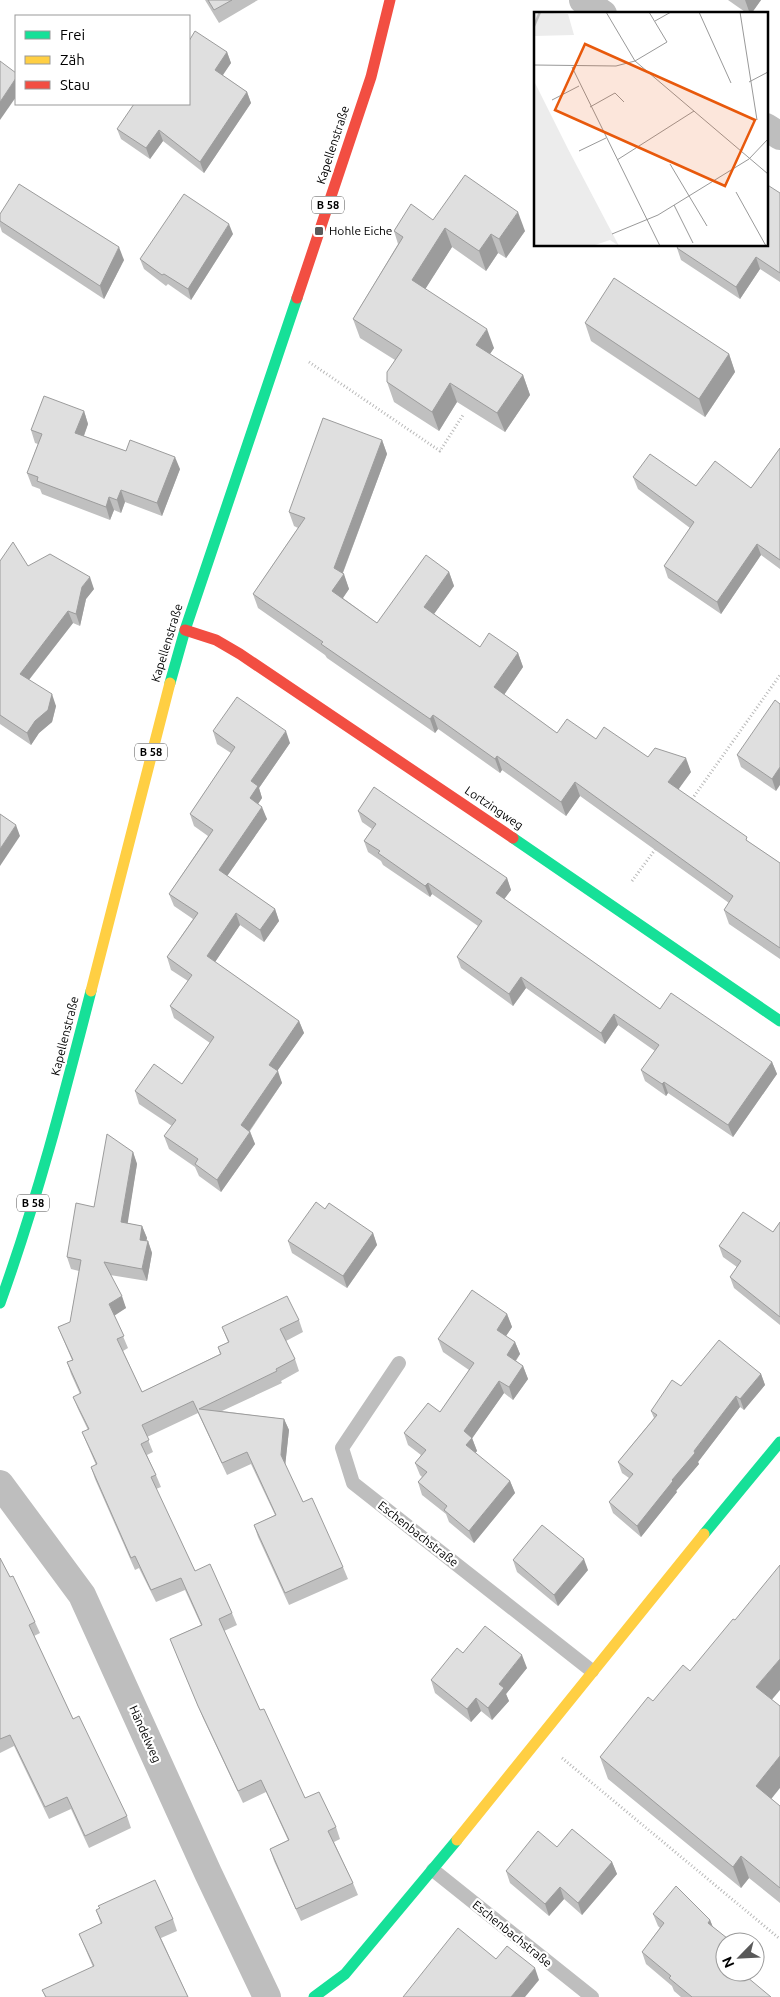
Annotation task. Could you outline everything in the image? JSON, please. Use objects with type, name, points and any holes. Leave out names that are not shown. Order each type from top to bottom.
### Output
[{"type":"street","name":"Kapellenstraße","points":[[0,1303],[18,1256],[63,1101],[159,718],[185,630],[371,77],[390,0]]},
{"type":"street","points":[[583,0],[601,12]]},
{"type":"street","points":[[768,127],[780,136]]},
{"type":"street","name":"Lortzingweg","points":[[185,630],[216,640],[240,654],[780,1020]]},
{"type":"street","points":[[314,1997],[345,1974],[433,1870],[592,1671],[780,1442]]},
{"type":"street","name":"Händelweg","points":[[0,1484],[82,1595],[208,1873],[267,1997]]},
{"type":"lane","name":"Eschenbachstraße","points":[[399,1363],[342,1448],[353,1483],[592,1671]]},
{"type":"lane","name":"Eschenbachstraße","points":[[433,1870],[592,1997]]},
{"type":"path","points":[[281,344],[440,452],[463,415]]},
{"type":"path","points":[[689,803],[780,675]]},
{"type":"path","points":[[614,906],[660,842]]},
{"type":"path","points":[[539,1738],[780,1939]]},
{"type":"building","points":[[208,0],[232,0],[214,10]]},
{"type":"building","points":[[195,31],[227,52],[215,70],[247,92],[200,162],[159,130],[146,148],[117,129],[133,105],[190,105],[190,39]]},
{"type":"building","points":[[0,61],[15,72],[15,80],[0,102]]},
{"type":"building","points":[[465,175],[518,212],[499,239],[491,234],[479,251],[445,228],[412,280],[487,329],[476,345],[523,375],[497,413],[450,383],[432,412],[387,382],[387,372],[402,350],[353,319],[403,237],[394,231],[411,204],[433,220]]},
{"type":"building","points":[[19,184],[119,247],[100,286],[0,221],[0,214]]},
{"type":"building","points":[[768,185],[780,193],[780,273],[756,257],[736,287],[677,248],[678,246],[768,246]]},
{"type":"building","points":[[184,194],[229,224],[188,289],[164,274],[162,275],[140,259]]},
{"type":"building","points":[[614,278],[729,354],[699,399],[585,323]]},
{"type":"building","points":[[44,396],[84,411],[75,433],[126,451],[130,440],[175,457],[157,503],[121,490],[117,500],[109,497],[106,507],[37,481],[38,477],[27,473],[42,434],[31,430]]},
{"type":"building","points":[[323,418],[382,440],[334,568],[344,574],[332,591],[377,623],[426,555],[449,572],[424,607],[480,647],[489,633],[518,653],[494,687],[557,733],[567,719],[596,739],[604,727],[648,757],[655,748],[686,758],[668,782],[747,837],[746,840],[780,863],[780,948],[724,910],[733,896],[575,782],[561,802],[497,756],[495,759],[433,715],[430,719],[321,644],[323,642],[253,594],[305,518],[289,512]]},
{"type":"building","points":[[780,448],[780,560],[757,544],[717,602],[664,566],[694,522],[633,477],[650,454],[696,486],[715,461],[751,488]]},
{"type":"building","points":[[13,542],[28,566],[50,554],[90,577],[82,587],[76,614],[68,611],[20,674],[52,694],[48,710],[35,721],[27,733],[0,715],[0,561]]},
{"type":"building","points":[[237,697],[286,731],[251,781],[258,786],[250,798],[262,807],[219,870],[275,909],[260,930],[236,913],[207,956],[299,1021],[269,1065],[278,1071],[241,1125],[250,1132],[217,1180],[195,1164],[198,1159],[164,1136],[176,1120],[135,1091],[154,1064],[182,1084],[214,1037],[170,1006],[192,975],[167,957],[198,913],[169,894],[213,830],[190,814],[235,747],[213,731]]},
{"type":"building","points":[[775,700],[780,704],[780,767],[772,779],[737,755]]},
{"type":"building","points":[[374,787],[507,878],[496,893],[660,1009],[671,993],[772,1062],[728,1125],[664,1082],[662,1084],[641,1070],[659,1045],[614,1014],[601,1033],[521,977],[509,994],[457,957],[482,921],[428,883],[425,886],[364,841],[376,824],[358,811]]},
{"type":"building","points":[[0,814],[16,825],[0,849]]},
{"type":"building","points":[[107,1134],[133,1152],[121,1222],[142,1226],[140,1240],[148,1241],[142,1269],[104,1262],[122,1296],[109,1304],[124,1336],[117,1339],[142,1392],[221,1354],[218,1347],[229,1342],[222,1327],[287,1296],[299,1320],[280,1329],[295,1359],[276,1369],[277,1371],[199,1409],[284,1419],[281,1455],[303,1502],[312,1498],[343,1567],[285,1593],[254,1525],[276,1515],[247,1452],[222,1463],[193,1401],[142,1425],[149,1440],[141,1444],[156,1475],[151,1477],[195,1571],[210,1564],[232,1613],[219,1619],[260,1710],[264,1709],[305,1798],[319,1792],[336,1827],[328,1831],[353,1883],[296,1909],[270,1849],[289,1840],[261,1780],[238,1791],[198,1706],[170,1639],[202,1625],[181,1578],[151,1590],[135,1556],[131,1558],[91,1467],[97,1464],[82,1432],[89,1429],[73,1397],[81,1393],[67,1362],[73,1360],[58,1327],[70,1322],[81,1260],[67,1257],[76,1203],[94,1207]]},
{"type":"building","points":[[316,1202],[325,1209],[329,1203],[373,1233],[343,1276],[288,1241]]},
{"type":"building","points":[[743,1212],[773,1232],[780,1222],[780,1317],[730,1277],[741,1261],[719,1246]]},
{"type":"building","points":[[472,1290],[507,1314],[497,1330],[515,1342],[507,1355],[523,1366],[509,1387],[499,1381],[464,1431],[472,1438],[466,1445],[510,1481],[469,1531],[444,1510],[447,1506],[418,1482],[427,1472],[415,1463],[426,1450],[404,1433],[428,1403],[440,1412],[474,1363],[438,1339]]},
{"type":"building","points":[[719,1340],[761,1374],[740,1399],[736,1396],[694,1451],[695,1453],[637,1526],[609,1502],[633,1474],[618,1462],[657,1415],[651,1411],[672,1380],[681,1386]]},
{"type":"building","points":[[542,1525],[584,1559],[554,1595],[513,1560]]},
{"type":"building","points":[[0,1558],[10,1577],[13,1576],[35,1622],[29,1625],[73,1719],[79,1716],[127,1816],[85,1836],[67,1797],[45,1807],[10,1735],[0,1739]]},
{"type":"building","points":[[780,1565],[780,1659],[756,1687],[780,1706],[780,1756],[756,1786],[780,1806],[780,1888],[741,1856],[733,1867],[600,1757],[648,1697],[653,1701],[683,1665],[690,1671]]},
{"type":"building","points":[[485,1626],[522,1655],[499,1684],[504,1688],[488,1708],[476,1698],[467,1709],[431,1680],[457,1648],[463,1653]]},
{"type":"building","points":[[572,1829],[612,1862],[578,1903],[560,1887],[545,1904],[506,1871],[538,1831],[557,1847]]},
{"type":"building","points":[[155,1880],[173,1919],[155,1927],[188,1997],[46,1997],[42,1990],[94,1966],[79,1934],[102,1923],[96,1910],[100,1908],[98,1906]]},
{"type":"building","points":[[676,1886],[710,1920],[708,1923],[719,1932],[715,1932],[715,1982],[753,1982],[771,1997],[692,1997],[669,1978],[671,1976],[642,1952],[664,1923],[653,1914]]},
{"type":"building","points":[[458,1928],[496,1959],[507,1946],[535,1968],[511,1997],[403,1997]]},
{"type":"traffic: fast","points":[[170,683],[185,630],[297,298]]},
{"type":"traffic: fast","points":[[513,838],[780,1021]]},
{"type":"traffic: fast","points":[[0,1303],[38,1187],[91,991]]},
{"type":"traffic: fast","points":[[704,1534],[780,1442]]},
{"type":"traffic: fast","points":[[314,1997],[345,1974],[457,1840]]},
{"type":"traffic: slow","points":[[91,991],[170,683]]},
{"type":"traffic: slow","points":[[457,1840],[704,1534]]},
{"type":"traffic: jam","points":[[297,298],[371,77],[390,0]]},
{"type":"traffic: jam","points":[[185,630],[216,640],[240,654],[513,838]]},
{"type":"place","name":"Hohle Eiche","points":[[319,231]]}]
